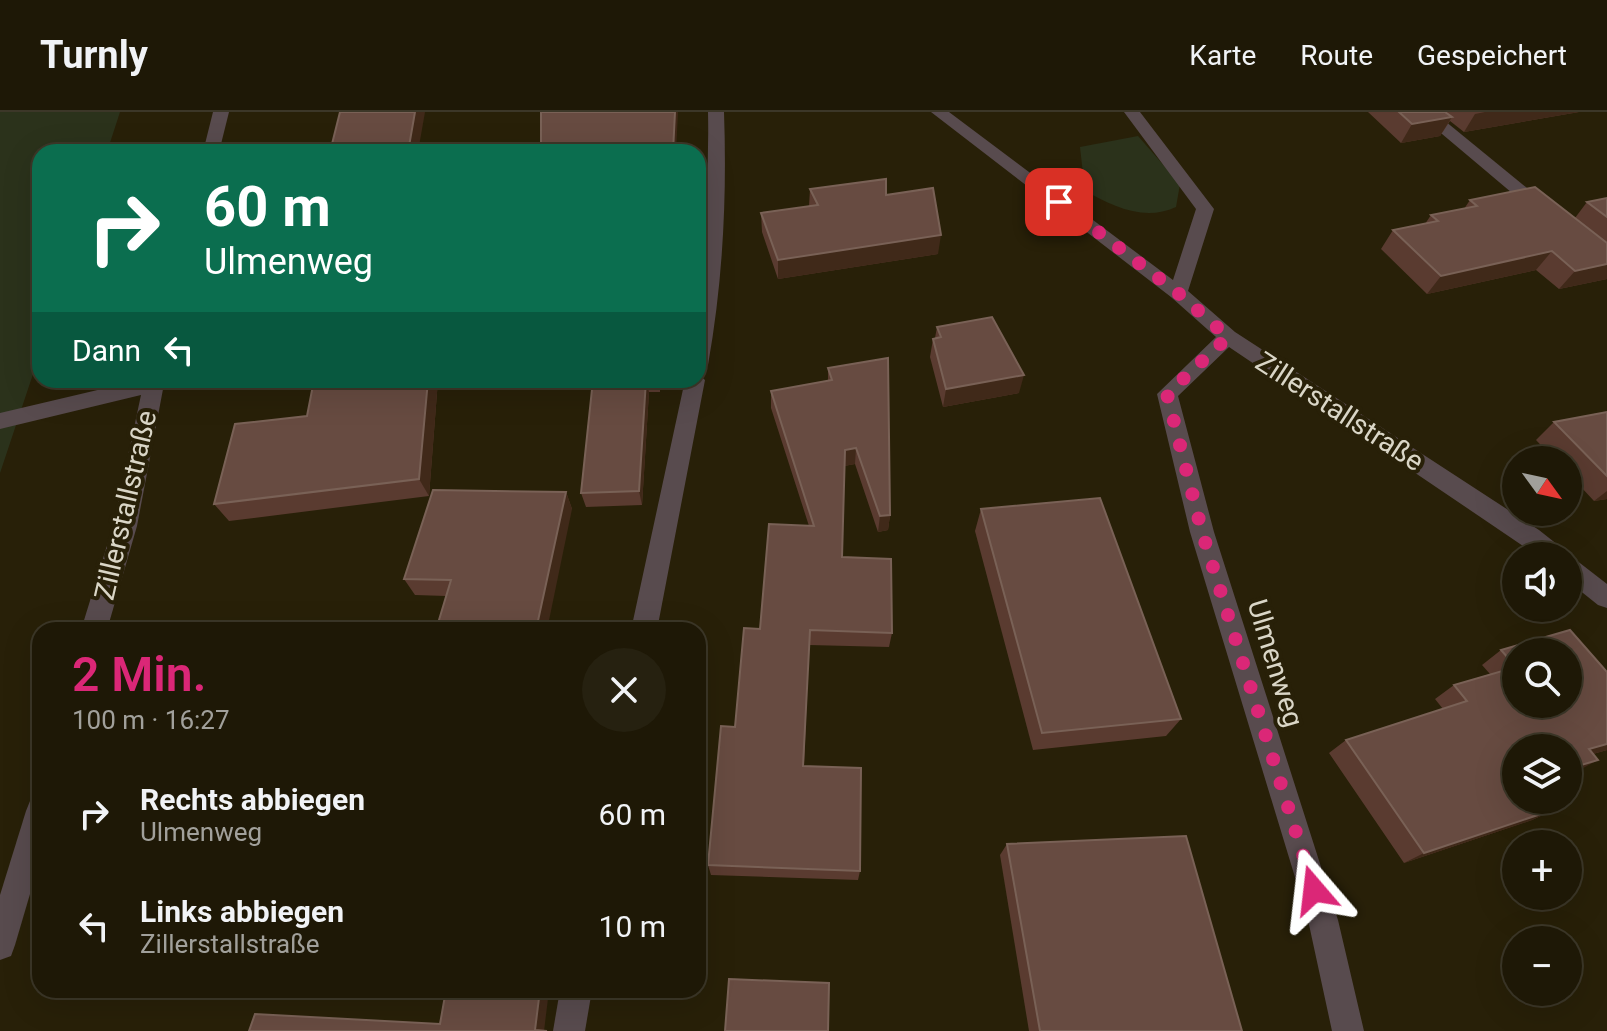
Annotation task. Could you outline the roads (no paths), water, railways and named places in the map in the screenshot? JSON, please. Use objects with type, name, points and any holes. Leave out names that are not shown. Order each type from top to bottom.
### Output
[{"type":"street","points":[[213,144],[221,112]]},
{"type":"street","points":[[706,320],[718,197],[716,112]]},
{"type":"street","name":"Zillerstallstraße","points":[[939,112],[1178,293],[1228,337],[1537,542]]},
{"type":"street","points":[[1132,112],[1205,209],[1178,293]]},
{"type":"street","points":[[1424,112],[1561,224]]},
{"type":"street","name":"Ulmenweg","points":[[1228,337],[1167,394],[1202,532],[1323,920],[1348,1031]]},
{"type":"street","points":[[0,421],[130,388]]},
{"type":"street","name":"Zillerstallstraße","points":[[96,622],[125,526],[153,388]]},
{"type":"street","points":[[646,622],[693,388]]},
{"type":"street","points":[[1582,578],[1607,598]]},
{"type":"street","points":[[0,945],[32,838]]},
{"type":"street","points":[[569,1031],[575,998]]}]
